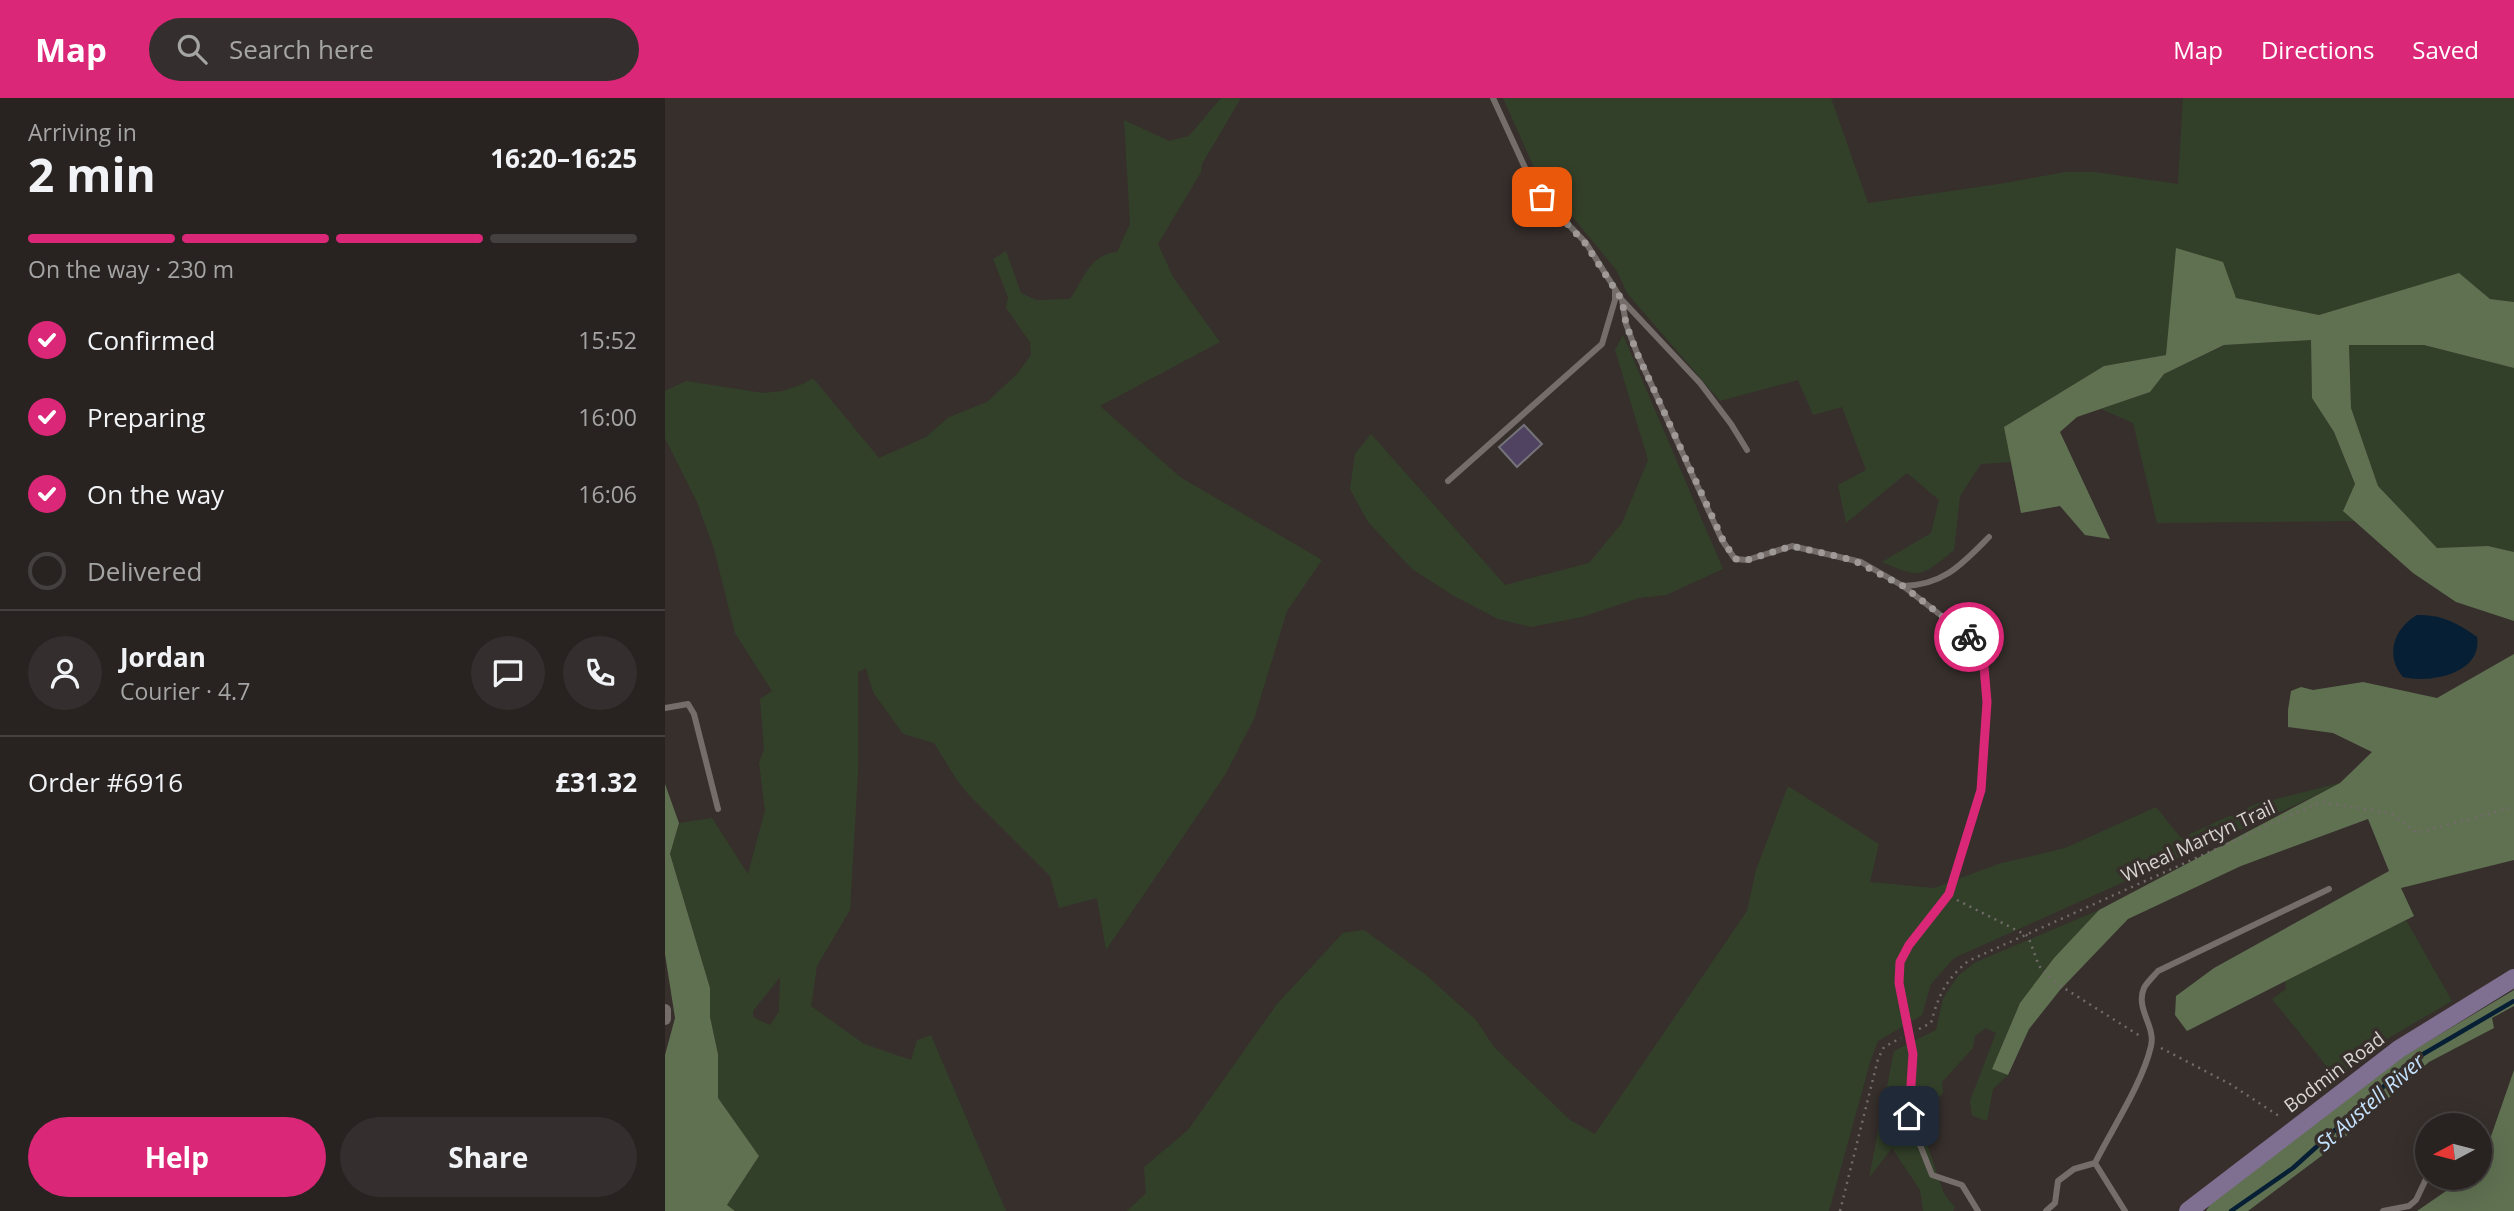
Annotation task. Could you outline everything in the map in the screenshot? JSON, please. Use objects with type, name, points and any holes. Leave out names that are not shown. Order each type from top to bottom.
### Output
[{"type":"main road","name":"Bodmin Road","points":[[2188,1211],[2399,1049],[2514,978]]},
{"type":"street","points":[[665,1010],[665,1019]]},
{"type":"lane","points":[[1493,98],[1532,183],[1542,197],[1585,243],[1622,300],[1700,383],[1747,450]]},
{"type":"lane","points":[[1448,481],[1602,344],[1615,300],[1615,288]]},
{"type":"lane","points":[[1622,300],[1626,324],[1637,353],[1723,540],[1735,559],[1747,560],[1792,546],[1860,562],[1903,586],[1973,641],[1983,655],[1987,702],[1981,790],[1949,894],[1909,945],[1900,962],[1899,983],[1913,1054],[1909,1116],[1932,1175],[1962,1185],[1978,1211]]},
{"type":"lane","points":[[1903,586],[1923,586],[1944,577],[1963,563],[1989,537]]},
{"type":"lane","points":[[665,708],[688,704],[694,714],[718,809]]},
{"type":"lane","points":[[2046,1211],[2055,1203],[2058,1181],[2074,1169],[2095,1163],[2139,1079],[2152,1044],[2151,1032],[2142,1008],[2144,988],[2158,971],[2329,889]]},
{"type":"lane","points":[[2095,1163],[2125,1211]]},
{"type":"lane","points":[[2383,1211],[2409,1206],[2421,1190]]},
{"type":"path","name":"Wheal Martyn Trail","points":[[1931,1023],[1938,995],[1952,974],[1968,961],[2320,802],[2390,813],[2417,834],[2514,807]]},
{"type":"path","points":[[1949,894],[2028,936],[2039,966],[2056,983],[2152,1044],[2230,1084],[2296,1128]]},
{"type":"path","points":[[1840,1211],[1878,1059],[1884,1047],[1894,1041]]},
{"type":"green space","points":[[1221,98],[1241,98],[1158,244],[1173,277],[1220,342],[1100,406],[1180,477],[1322,560],[1287,611],[1254,719],[1225,775],[1106,950],[1097,898],[1059,908],[1050,876],[968,794],[934,743],[903,734],[873,692],[866,668],[858,672],[858,772],[850,910],[817,966],[811,1006],[864,1044],[911,1060],[917,1040],[931,1035],[1006,1211],[735,1211],[727,1205],[759,1156],[718,1099],[718,1054],[710,1017],[710,988],[670,854],[679,823],[712,818],[748,874],[765,810],[759,763],[764,749],[760,699],[772,691],[735,633],[714,549],[697,502],[665,438],[665,391],[686,381],[763,393],[783,391],[813,378],[879,458],[926,437],[949,417],[987,402],[1017,374],[1031,355],[1030,342],[1006,308],[1008,297],[993,259],[1006,251],[1021,293],[1036,300],[1070,299],[1094,263],[1117,252],[1130,224],[1124,120],[1169,141],[1189,136]],"holes":[[[780,977],[779,1012],[770,1025],[753,1017],[753,1011]]]},
{"type":"green space","points":[[1503,98],[1831,98],[1868,203],[2065,172],[2094,172],[2178,184],[2183,98],[2514,98],[2514,302],[2490,299],[2459,274],[2319,315],[2236,298],[2166,355],[2104,366],[2005,427],[2011,462],[1981,464],[1960,496],[1954,550],[1927,570],[1913,573],[1882,562],[1931,533],[1939,500],[1907,473],[1846,523],[1838,485],[1866,470],[1842,407],[1813,415],[1798,380],[1720,401],[1627,293],[1617,271],[1536,172]]},
{"type":"green space","points":[[2176,248],[2223,262],[2236,298],[2319,315],[2459,273],[2490,299],[2514,302],[2514,368],[2424,345],[2349,345],[2351,408],[2378,486],[2437,548],[2488,546],[2514,552],[2514,621],[2456,602],[2413,573],[2343,511],[2355,484],[2334,432],[2312,398],[2311,340],[2224,345],[2164,374],[2150,392],[2077,417],[2060,432],[2110,539],[2085,535],[2060,506],[2021,513],[2004,427],[2104,366],[2166,355]]},
{"type":"green space","points":[[1623,335],[1723,569],[1666,595],[1639,598],[1582,617],[1531,627],[1498,619],[1454,596],[1412,569],[1368,522],[1350,489],[1355,454],[1371,434],[1505,585],[1589,563],[1622,523],[1648,460],[1615,350]]},
{"type":"green space","points":[[2311,340],[2312,398],[2334,432],[2355,485],[2343,510],[2355,521],[2157,523],[2133,423],[2101,409],[2150,392],[2164,374],[2225,345]]},
{"type":"green space","points":[[2349,344],[2424,345],[2514,368],[2514,552],[2488,546],[2437,548],[2378,486],[2351,408]]},
{"type":"green space","points":[[2514,654],[2514,860],[2401,888],[2414,916],[2187,1031],[2175,1015],[2176,996],[2214,968],[2389,871],[2368,819],[2241,866],[2128,919],[2060,990],[2029,1029],[2008,1075],[1992,1069],[2020,1003],[2054,958],[2099,910],[2340,783],[2372,752],[2333,733],[2288,727],[2291,691],[2301,687],[2313,690],[2363,682],[2437,698]]},
{"type":"green space","points":[[2340,783],[1954,958],[1931,984],[1922,1015],[1878,1041],[1829,1211],[1127,1211],[1146,1193],[1144,1167],[1188,1130],[1277,1004],[1343,933],[1364,930],[1426,975],[1476,1020],[1494,1047],[1570,1120],[1595,1134],[1747,911],[1756,870],[1788,786],[1879,844],[1870,882],[1934,888],[1998,864],[2065,848],[2156,807],[2181,838],[2256,804]]},
{"type":"green space","points":[[665,784],[679,823],[670,854],[710,988],[710,1017],[718,1054],[718,1098],[759,1156],[727,1205],[735,1211],[665,1211],[665,1055],[675,1018],[665,954]]},
{"type":"green space","points":[[2099,910],[2054,958],[2020,1003],[1992,1069],[2008,1075],[1993,1089],[1987,1121],[1972,1116],[1970,1101],[1996,1033],[1986,1028],[1975,1036],[1973,1048],[1942,1082],[1943,1093],[1918,1117],[1944,1194],[1955,1207],[1953,1211],[1923,1211],[1920,1190],[1892,1148],[1869,1178],[1894,1051],[1936,1030],[1943,999],[1959,975],[1976,962]]},
{"type":"green space","points":[[2406,920],[2452,1001],[2387,1039],[2336,1078],[2272,999],[2286,989],[2285,981]]},
{"type":"green space","points":[[2514,990],[2514,1006],[2492,1018],[2494,1028],[2429,1062],[2336,1145],[2248,1211],[2206,1211],[2210,1205],[2387,1066]]},
{"type":"green space","points":[[2514,1070],[2514,1211],[2417,1211],[2448,1190],[2492,1190],[2492,1133]]},
{"type":"water","points":[[2417,615],[2449,620],[2477,637],[2477,649],[2472,659],[2463,667],[2440,677],[2403,677],[2394,660],[2394,643],[2402,628]]},
{"type":"building","points":[[1524,425],[1542,444],[1517,467],[1499,447]]},
{"type":"waterway","name":"St Austell River","points":[[2231,1211],[2293,1168],[2413,1060],[2514,1001]]},
{"type":"way so far","points":[[1542,197],[1585,243],[1622,300],[1626,324],[1637,353],[1730,554],[1739,561],[1747,560],[1792,546],[1860,562],[1903,586],[1969,637]]},
{"type":"route","points":[[1909,1116],[1913,1054],[1899,983],[1900,962],[1909,945],[1949,894],[1981,790],[1987,702],[1983,655],[1969,637]]}]
